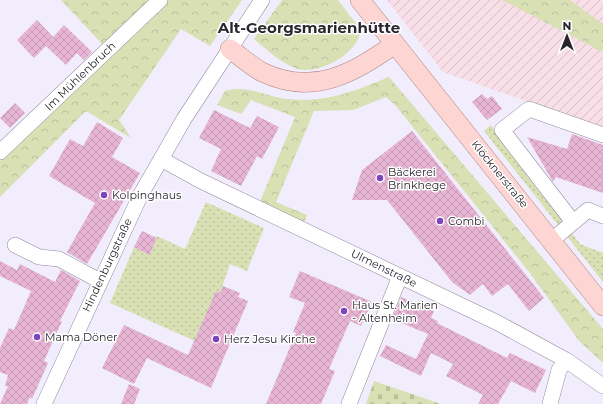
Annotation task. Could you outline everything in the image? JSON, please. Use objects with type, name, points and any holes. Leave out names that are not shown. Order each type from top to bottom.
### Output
[{"type":"main road","name":"Klöcknerstraße","points":[[360,0],[603,306]]},
{"type":"main road","points":[[230,49],[262,71],[284,78],[315,82],[335,79],[357,69],[395,44]]},
{"type":"street","name":"Im Mühlenbruch","points":[[0,152],[160,0]]},
{"type":"street","name":"Hindenburgstraße","points":[[44,404],[141,194],[161,159],[262,0]]},
{"type":"street","points":[[573,222],[502,130],[529,109],[603,135]]},
{"type":"street","name":"Ulmenstraße","points":[[161,159],[201,181],[498,323],[566,360],[603,386]]},
{"type":"street","points":[[552,240],[588,210],[603,216]]},
{"type":"street","points":[[16,245],[39,257],[59,259],[100,281]]},
{"type":"street","points":[[349,404],[400,276]]},
{"type":"street","points":[[550,404],[559,370],[566,360]]},
{"type":"shaded area","points":[[387,0],[603,0],[603,128],[443,72]]},
{"type":"green space","points":[[61,0],[242,0],[210,46],[181,29],[119,120],[131,138],[86,111],[0,197],[0,161],[108,53],[104,46]]},
{"type":"green space","points":[[282,0],[338,0],[361,30],[358,39],[345,55],[325,66],[304,70],[289,65],[254,39]]},
{"type":"green space","points":[[502,0],[570,0],[603,24],[603,52]]},
{"type":"green space","points":[[389,77],[603,329],[603,363],[580,342],[529,272],[396,106],[386,97],[353,110],[314,111],[276,202],[307,215],[304,223],[259,204],[295,117],[251,100],[241,114],[217,105],[225,91],[241,89],[280,98],[302,100],[315,99],[340,95]]},
{"type":"green space","points":[[491,125],[580,244],[603,253],[603,282],[484,131]]},
{"type":"green space","points":[[206,202],[264,228],[247,271],[230,264],[220,293],[216,291],[195,341],[110,303],[134,247],[149,255],[157,236],[185,249]]},
{"type":"green space","points":[[374,381],[441,404],[366,404]]},
{"type":"building","points":[[37,20],[53,37],[64,25],[92,52],[84,60],[77,53],[66,65],[46,46],[34,58],[17,40]]},
{"type":"building","points":[[482,94],[487,99],[492,96],[502,109],[487,120],[472,102]]},
{"type":"building","points":[[15,103],[25,113],[10,128],[0,118]]},
{"type":"building","points":[[214,110],[250,128],[257,116],[279,127],[262,159],[257,156],[241,186],[211,171],[221,149],[199,138]]},
{"type":"building","points":[[97,122],[123,138],[112,157],[140,173],[87,264],[67,252],[95,203],[49,176],[70,139],[83,146]]},
{"type":"building","points":[[412,131],[544,298],[529,311],[508,284],[492,296],[483,284],[470,295],[452,282],[387,200],[352,200],[362,170]]},
{"type":"building","points":[[572,134],[603,145],[603,193],[556,177],[553,182],[527,137],[567,149]]},
{"type":"building","points":[[142,231],[157,238],[149,255],[134,247]]},
{"type":"building","points":[[0,261],[17,270],[20,264],[55,282],[61,270],[80,281],[60,321],[62,321],[44,361],[48,363],[32,399],[30,397],[27,404],[0,404],[8,386],[5,386],[8,375],[0,372],[0,348],[9,328],[14,330],[31,291],[0,276]]},
{"type":"building","points":[[300,271],[372,302],[361,326],[350,321],[329,369],[335,371],[321,404],[266,404],[296,333],[293,332],[305,303],[289,297]]},
{"type":"building","points":[[223,286],[240,293],[238,297],[248,301],[211,388],[147,358],[134,384],[102,368],[124,325],[188,355],[216,291],[220,293]]},
{"type":"building","points":[[401,297],[434,311],[431,318],[438,321],[437,323],[507,358],[510,353],[546,370],[535,393],[511,381],[498,404],[478,404],[483,395],[446,376],[453,364],[431,353],[421,376],[380,356],[386,345],[416,359],[428,334],[392,319]]},
{"type":"building","points":[[129,384],[140,389],[134,404],[121,404]]},
{"type":"place","name":"Bäckerei Brinkhege","points":[[380,178]]},
{"type":"place","name":"Kolpinghaus","points":[[104,195]]},
{"type":"place","name":"Combi","points":[[440,221]]},
{"type":"place","name":"Haus St. Marien - Altenheim","points":[[344,311]]},
{"type":"place","name":"Mama Döner","points":[[37,337]]},
{"type":"place","name":"Herz Jesu Kirche","points":[[216,339]]},
{"type":"district","name":"Alt-Georgsmarienhütte","points":[[309,27]]}]
